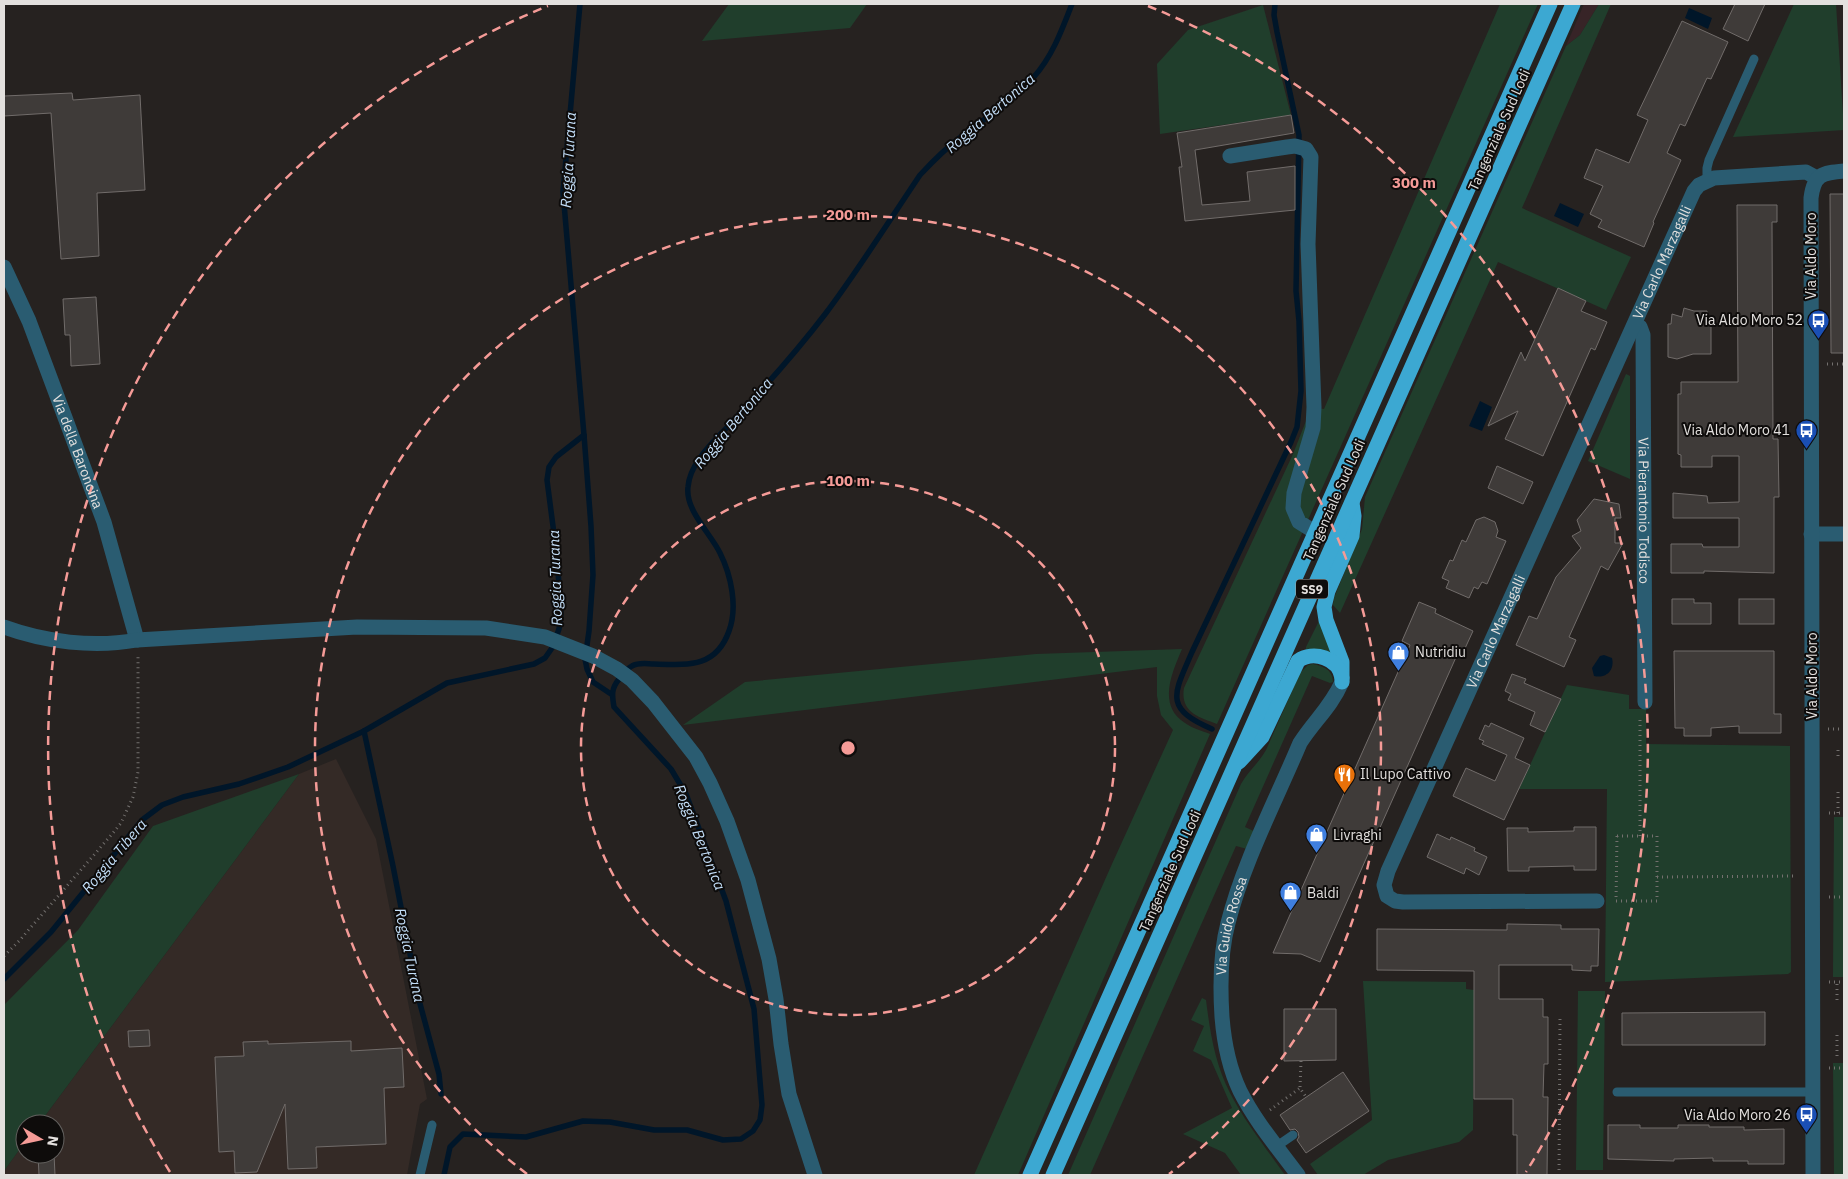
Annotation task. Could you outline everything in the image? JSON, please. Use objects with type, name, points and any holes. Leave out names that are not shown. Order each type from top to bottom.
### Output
[{"type":"highway","name":"Tangenziale Sud Lodi","points":[[1030,1175],[1550,4]]},
{"type":"highway","name":"Tangenziale Sud Lodi","points":[[1053,1175],[1573,4]]},
{"type":"highway","points":[[1342,682],[1342,662],[1326,620],[1324,607],[1328,591],[1352,536],[1354,516],[1352,500]]},
{"type":"highway","points":[[1234,766],[1262,737],[1298,661],[1303,657],[1310,656],[1329,660],[1341,672],[1342,682]]},
{"type":"street","points":[[1230,156],[1300,148],[1310,157],[1308,244],[1314,407],[1313,428],[1294,493],[1293,508],[1299,522],[1315,532]]},
{"type":"street","points":[[1707,180],[1724,177],[1800,172],[1812,174],[1817,178],[1828,172],[1844,171]]},
{"type":"street","name":"Via Aldo Moro","points":[[1813,1175],[1811,198],[1817,178]]},
{"type":"street","name":"Via Carlo Marzagalli","points":[[1597,900],[1403,902],[1395,901],[1387,896],[1384,885],[1392,862],[1694,191],[1699,184],[1707,180]]},
{"type":"street","name":"Via della Baroncina","points":[[4,267],[29,321],[104,522],[137,640]]},
{"type":"street","name":"Via Pierantonio Todisco","points":[[1635,324],[1640,327],[1643,335],[1645,702]]},
{"type":"street","points":[[1812,534],[1844,534]]},
{"type":"street","points":[[4,627],[44,638],[74,642],[117,644],[137,640],[357,626],[486,628],[545,637],[593,656],[617,669],[632,680],[658,708],[696,757],[727,821],[748,880],[769,959],[789,1094],[815,1175]]},
{"type":"street","name":"Via Guido Rossa","points":[[1298,1175],[1240,1090],[1226,1046],[1220,994],[1222,959],[1227,924],[1244,875],[1300,743],[1335,698],[1342,682]]},
{"type":"lane","points":[[1707,180],[1709,160],[1754,59]]},
{"type":"lane","points":[[1618,1092],[1813,1092]]},
{"type":"lane","points":[[420,1175],[432,1125]]},
{"type":"lane","points":[[1277,1146],[1293,1135]]},
{"type":"path","points":[[4,956],[113,833],[133,797],[139,759],[139,669],[137,640]]},
{"type":"path","points":[[1640,836],[1640,709],[1645,702]]},
{"type":"path","points":[[1838,749],[1838,756]]},
{"type":"path","points":[[1838,792],[1838,813]]},
{"type":"path","points":[[1829,813],[1844,813]]},
{"type":"path","points":[[1617,836],[1640,836],[1657,836],[1657,901],[1616,901],[1617,836]]},
{"type":"path","points":[[1657,877],[1812,876]]},
{"type":"path","points":[[1829,897],[1844,897]]},
{"type":"path","points":[[1829,982],[1844,982]]},
{"type":"path","points":[[1837,1000],[1838,982]]},
{"type":"path","points":[[1559,1175],[1560,1018]]},
{"type":"path","points":[[1837,1035],[1837,1057]]},
{"type":"path","points":[[1301,1060],[1300,1088],[1306,1097]]},
{"type":"path","points":[[1830,1068],[1844,1068]]},
{"type":"path","points":[[1258,1118],[1300,1088]]},
{"type":"shaded area","points":[[1584,4],[1599,4],[1580,35],[1566,46]]},
{"type":"shaded area","points":[[336,759],[376,839],[427,1099],[420,1104],[407,1175],[4,1175],[4,1171],[15,1156],[15,1164],[65,1164],[65,1114],[46,1114],[299,774]]},
{"type":"green space","points":[[729,4],[867,4],[850,28],[702,41]]},
{"type":"green space","points":[[1500,4],[1538,4],[1217,724],[1203,719],[1188,708],[1183,696],[1184,688],[1293,454],[1306,421],[1318,408],[1324,409]]},
{"type":"green space","points":[[1599,4],[1611,4],[1522,208],[1631,257],[1606,310],[1498,262],[1340,613],[1333,605],[1334,598],[1362,529],[1365,497],[1566,46],[1580,35]]},
{"type":"green space","points":[[1794,4],[1836,4],[1844,130],[1733,137]]},
{"type":"green space","points":[[1263,5],[1291,115],[1160,134],[1157,64],[1188,30]]},
{"type":"green space","points":[[1626,374],[1630,376],[1630,479],[1588,461]]},
{"type":"green space","points":[[1319,621],[1336,654],[1306,651],[1306,647]]},
{"type":"green space","points":[[1182,649],[1174,668],[1169,688],[1171,707],[1176,716],[1185,723],[1210,734],[1018,1175],[974,1175],[1173,730],[1161,715],[1157,696],[1157,667],[683,725],[745,682],[1036,654]]},
{"type":"green space","points":[[1313,664],[1327,669],[1333,678],[1333,682],[1330,683],[1312,676],[1245,827],[1258,833],[1251,850],[1236,846],[1090,1175],[1068,1175],[1241,784],[1266,750],[1300,673],[1308,665]]},
{"type":"green space","points":[[1567,685],[1629,695],[1629,709],[1646,709],[1646,744],[1790,746],[1791,972],[1788,974],[1605,982],[1607,789],[1519,789]]},
{"type":"green space","points":[[299,774],[46,1114],[15,1114],[15,1156],[4,1171],[4,1005],[78,930],[153,826]]},
{"type":"green space","points":[[1834,817],[1844,817],[1844,977],[1833,977]]},
{"type":"green space","points":[[1363,981],[1466,982],[1466,989],[1474,990],[1473,1130],[1459,1142],[1388,1160],[1363,1175],[1318,1175],[1310,1164],[1372,1120]]},
{"type":"green space","points":[[1578,991],[1605,991],[1603,1170],[1576,1170]]},
{"type":"green space","points":[[1202,998],[1206,1000],[1209,1024],[1220,1071],[1230,1093],[1256,1135],[1285,1175],[1241,1175],[1225,1153],[1183,1134],[1232,1108],[1211,1060],[1193,1051],[1204,1026],[1191,1020]]},
{"type":"green space","points":[[1833,1063],[1844,1063],[1844,1175],[1834,1175]]},
{"type":"water","points":[[1689,8],[1712,18],[1708,29],[1685,18]]},
{"type":"water","points":[[1560,203],[1584,214],[1578,227],[1554,216]]},
{"type":"water","points":[[1480,401],[1492,407],[1482,431],[1469,426]]},
{"type":"water","points":[[1604,655],[1612,658],[1611,670],[1606,675],[1594,676],[1592,668],[1600,656]]},
{"type":"building","points":[[1735,4],[1765,4],[1748,41],[1723,29]]},
{"type":"building","points":[[1682,21],[1728,42],[1711,79],[1707,78],[1685,126],[1680,124],[1667,153],[1681,160],[1653,222],[1644,247],[1598,227],[1602,220],[1590,214],[1603,186],[1584,178],[1596,149],[1629,163],[1648,120],[1637,115]]},
{"type":"building","points":[[72,93],[73,100],[140,95],[145,190],[97,193],[99,256],[61,259],[51,113],[4,116],[4,96]]},
{"type":"building","points":[[1291,115],[1294,133],[1195,150],[1202,205],[1250,201],[1247,172],[1295,166],[1295,210],[1185,221],[1179,167],[1182,167],[1177,133]]},
{"type":"building","points":[[1830,194],[1844,194],[1844,353],[1831,353]]},
{"type":"building","points":[[1737,205],[1777,205],[1777,222],[1772,222],[1773,439],[1778,439],[1779,497],[1774,497],[1774,573],[1704,571],[1704,573],[1671,573],[1671,544],[1702,544],[1703,547],[1739,547],[1739,518],[1673,518],[1673,493],[1707,496],[1708,503],[1739,502],[1739,456],[1712,456],[1712,467],[1681,467],[1681,455],[1678,454],[1678,394],[1681,394],[1681,382],[1738,382]]},
{"type":"building","points":[[1558,288],[1586,301],[1581,311],[1607,322],[1595,350],[1591,348],[1543,456],[1505,439],[1518,411],[1488,426],[1521,352],[1525,361]]},
{"type":"building","points":[[96,297],[100,364],[71,366],[70,335],[65,335],[63,299]]},
{"type":"building","points":[[1684,308],[1694,311],[1707,311],[1707,320],[1711,320],[1711,354],[1693,354],[1677,359],[1668,357],[1668,324],[1671,324],[1672,314],[1682,317]]},
{"type":"building","points":[[1497,466],[1533,482],[1523,504],[1488,488]]},
{"type":"building","points":[[1594,499],[1619,504],[1621,518],[1615,518],[1615,543],[1623,543],[1608,570],[1601,566],[1569,637],[1576,640],[1564,667],[1516,645],[1529,616],[1537,619],[1556,577],[1581,548],[1572,536],[1581,531],[1577,520]]},
{"type":"building","points":[[1484,517],[1495,522],[1498,531],[1496,537],[1506,541],[1487,584],[1482,582],[1478,589],[1474,587],[1469,598],[1446,588],[1449,581],[1442,578],[1450,560],[1453,561],[1462,540],[1466,542],[1476,520]]},
{"type":"building","points":[[1672,599],[1694,599],[1694,603],[1711,603],[1711,624],[1672,624]]},
{"type":"building","points":[[1739,599],[1774,599],[1774,624],[1739,624]]},
{"type":"building","points":[[1419,602],[1436,609],[1435,613],[1473,631],[1461,657],[1457,655],[1320,962],[1301,954],[1273,953],[1410,645],[1402,641]]},
{"type":"building","points":[[1674,651],[1774,651],[1774,714],[1781,714],[1781,733],[1739,733],[1739,726],[1711,728],[1711,736],[1684,736],[1684,728],[1675,728]]},
{"type":"building","points":[[1512,674],[1526,679],[1524,683],[1561,699],[1545,732],[1530,725],[1535,712],[1508,700],[1511,694],[1505,691]]},
{"type":"building","points":[[1491,723],[1524,738],[1515,758],[1530,765],[1504,820],[1453,796],[1466,768],[1495,781],[1507,755],[1482,744],[1484,741],[1479,739],[1485,725],[1489,727]]},
{"type":"building","points":[[1574,827],[1596,827],[1596,870],[1574,870],[1574,866],[1529,867],[1529,871],[1508,871],[1507,828],[1528,828],[1528,832],[1574,831]]},
{"type":"building","points":[[1437,834],[1450,840],[1451,837],[1475,848],[1474,851],[1487,857],[1479,875],[1466,868],[1464,874],[1427,857]]},
{"type":"building","points":[[1507,924],[1561,925],[1561,929],[1599,929],[1598,966],[1591,966],[1591,971],[1572,970],[1572,965],[1499,965],[1499,999],[1543,999],[1543,1017],[1548,1017],[1548,1064],[1544,1064],[1543,1097],[1548,1097],[1547,1175],[1517,1175],[1517,1135],[1513,1135],[1513,1099],[1474,1099],[1474,971],[1377,970],[1377,929],[1507,930]]},
{"type":"building","points":[[1284,1009],[1336,1009],[1336,1060],[1284,1061]]},
{"type":"building","points":[[1765,1012],[1765,1045],[1622,1045],[1622,1013]]},
{"type":"building","points":[[149,1030],[150,1046],[129,1047],[128,1031]]},
{"type":"building","points":[[268,1041],[268,1044],[351,1041],[351,1051],[402,1048],[404,1087],[384,1088],[386,1144],[316,1147],[317,1168],[288,1169],[285,1104],[257,1172],[235,1173],[234,1151],[219,1152],[215,1057],[244,1056],[243,1042]]},
{"type":"building","points":[[1343,1072],[1369,1111],[1306,1153],[1297,1140],[1299,1137],[1298,1132],[1295,1129],[1290,1130],[1280,1115]]},
{"type":"building","points":[[1608,1125],[1640,1125],[1640,1128],[1678,1128],[1678,1125],[1709,1125],[1709,1127],[1744,1127],[1744,1130],[1784,1129],[1784,1164],[1748,1164],[1748,1161],[1713,1161],[1713,1158],[1674,1159],[1674,1161],[1608,1159]]},
{"type":"building","points":[[38,1164],[54,1164],[55,1175],[39,1175]]},
{"type":"waterway","name":"Roggia Turana","points":[[441,1094],[439,1074],[419,1000],[364,731],[447,683],[534,664],[545,658],[552,648],[559,629],[561,614],[557,557],[547,480],[549,467],[556,457],[584,435],[563,192],[580,4]]},
{"type":"waterway","name":"Roggia Bertonica","points":[[444,1175],[450,1147],[463,1134],[526,1137],[583,1121],[610,1122],[654,1130],[687,1130],[723,1140],[741,1139],[753,1131],[760,1120],[762,1105],[754,1009],[726,901],[686,794],[671,769],[614,707],[613,689],[625,672],[635,665],[689,664],[709,658],[717,652],[732,622],[732,591],[720,553],[699,522],[690,504],[688,487],[693,468],[705,452],[757,396],[826,313],[920,175],[951,145],[1017,94],[1040,70],[1056,43],[1072,4]]},
{"type":"waterway","points":[[1212,729],[1186,714],[1179,706],[1177,689],[1192,652],[1291,442],[1297,427],[1301,391],[1296,291],[1299,135],[1277,32],[1274,15],[1275,4]]},
{"type":"waterway","points":[[584,435],[593,575],[585,659],[593,682],[611,694]]},
{"type":"waterway","name":"Roggia Tibera","points":[[4,979],[51,932],[142,820],[162,805],[183,797],[239,784],[288,767],[364,731]]},
{"type":"place","name":"Via Aldo Moro 52","points":[[1819,339]]},
{"type":"place","name":"Via Aldo Moro 41","points":[[1806,449]]},
{"type":"place","name":"Nutridiu","points":[[1399,671]]},
{"type":"place","name":"Il Lupo Cattivo","points":[[1344,793]]},
{"type":"place","name":"Livraghi","points":[[1317,854]]},
{"type":"place","name":"Baldi","points":[[1291,912]]},
{"type":"place","name":"Via Aldo Moro 26","points":[[1807,1134]]}]
